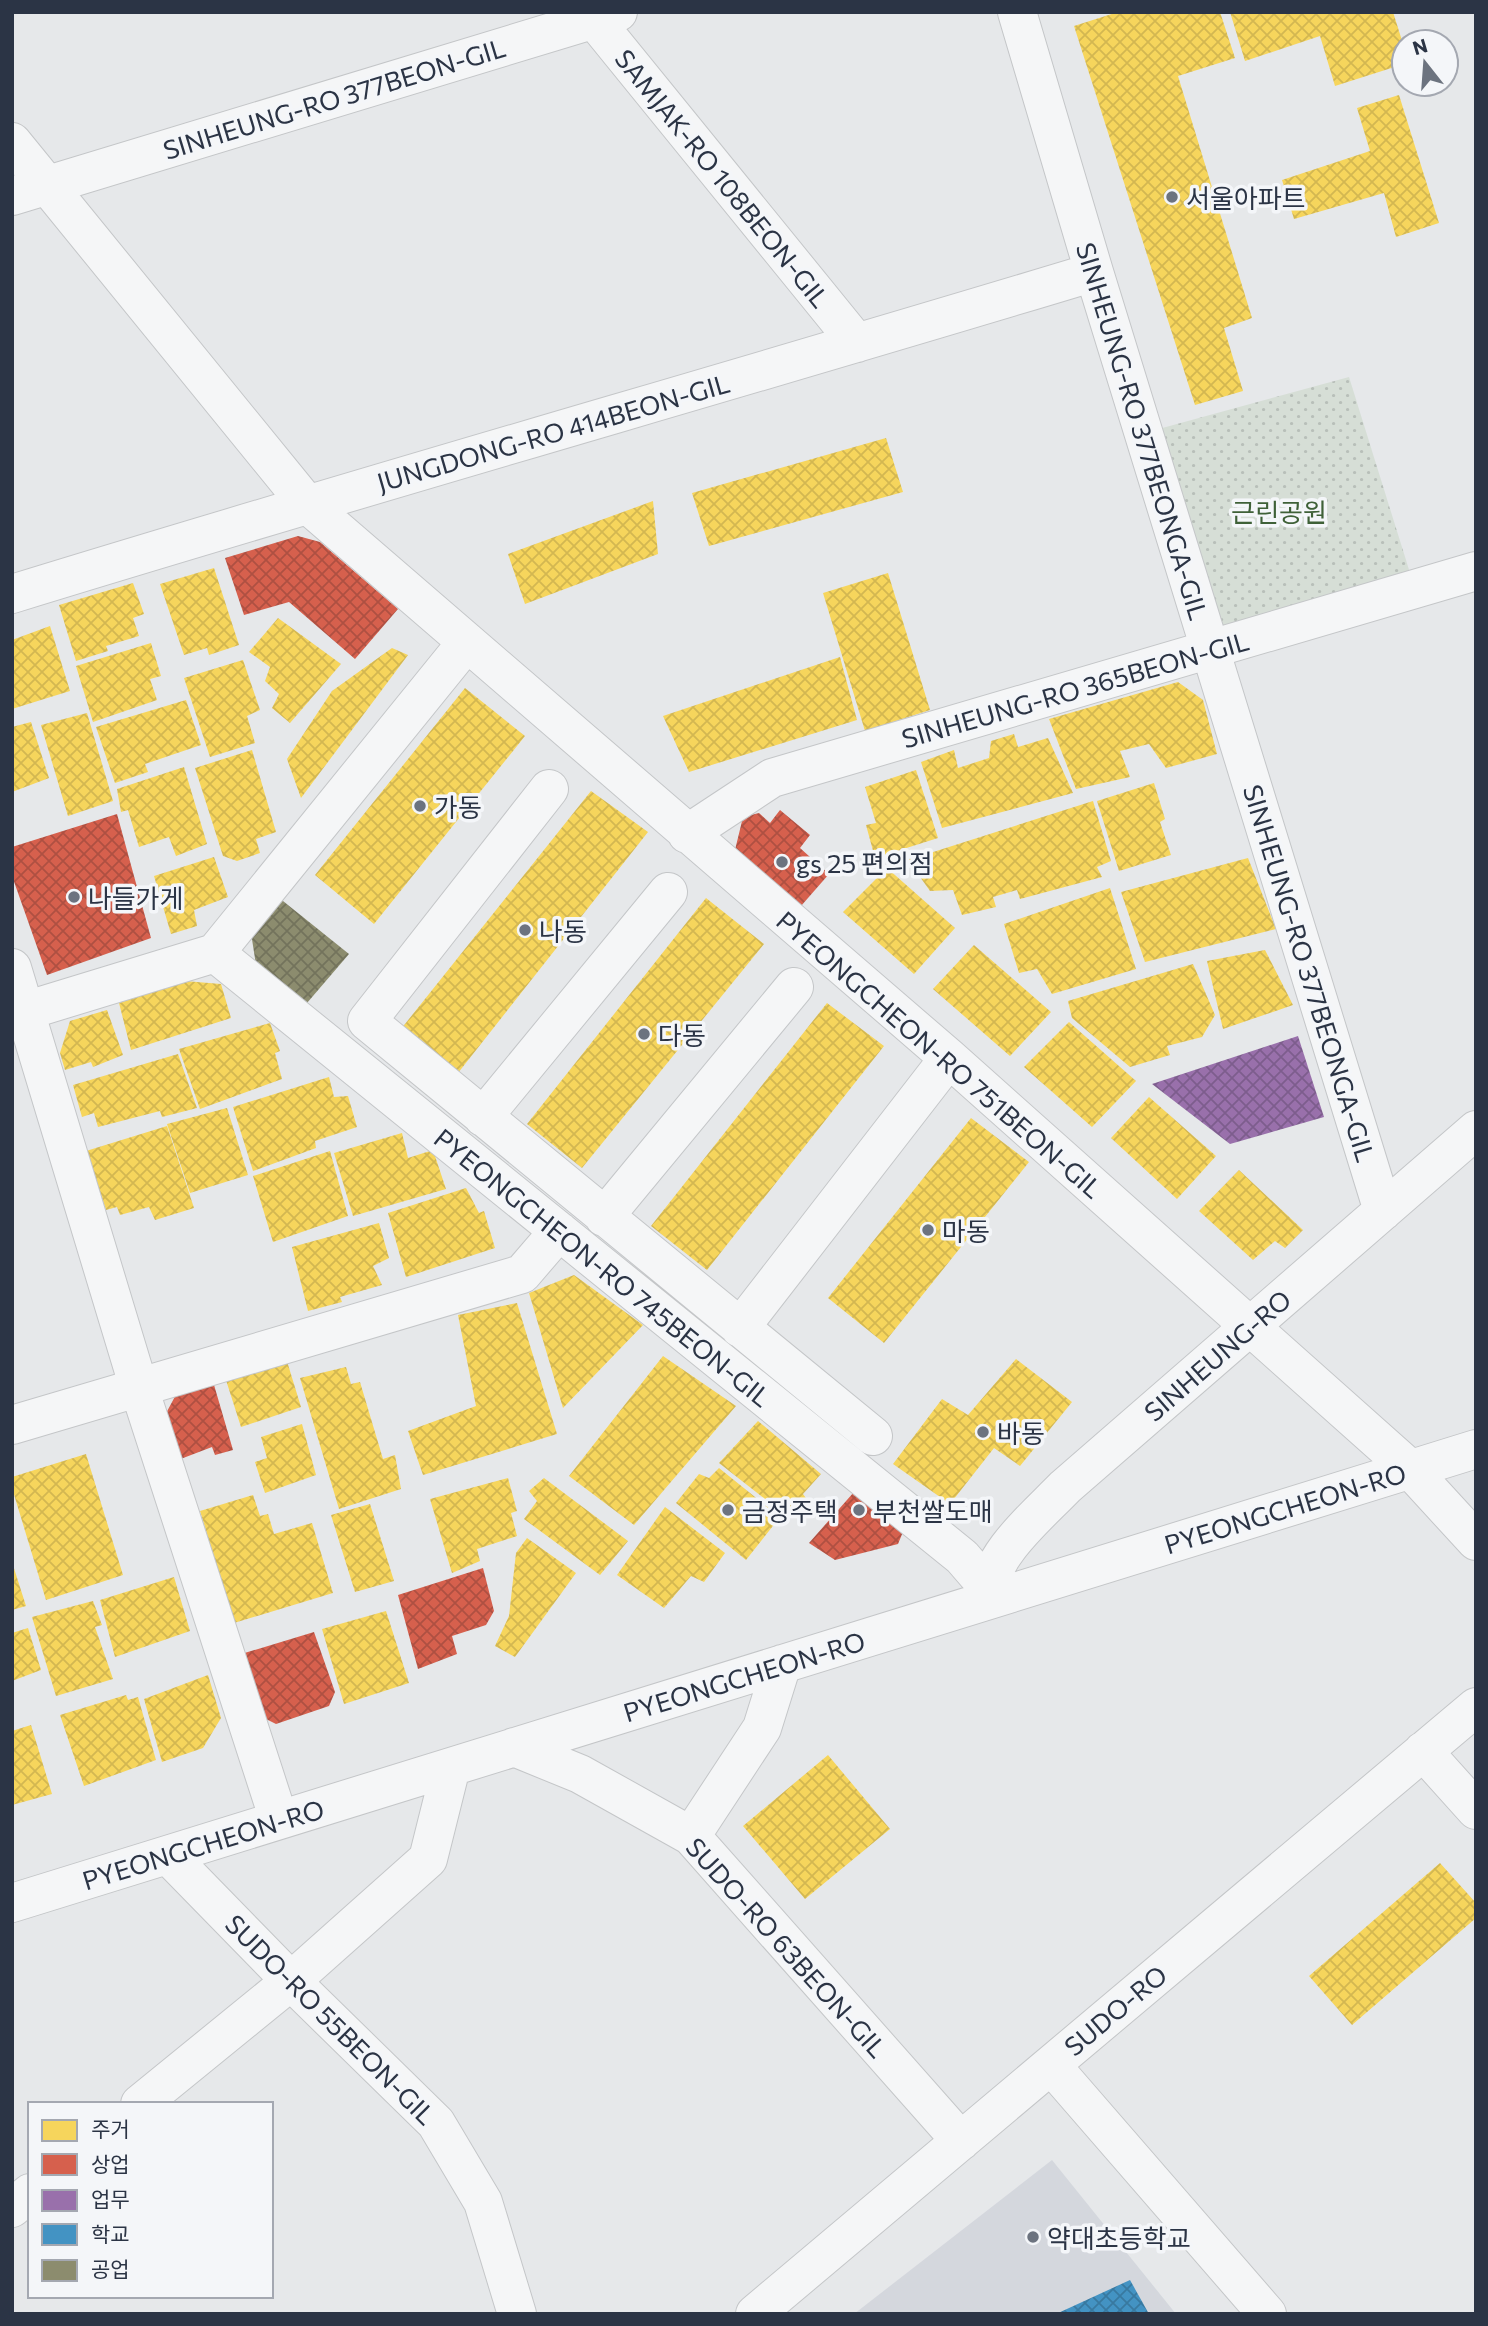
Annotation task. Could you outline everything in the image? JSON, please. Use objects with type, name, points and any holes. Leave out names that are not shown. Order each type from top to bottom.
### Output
[{"type":"street","name":"SINHEUNG-RO 377BEONGA-GIL","points":[[1017,12],[1094,272],[1383,1211]]},
{"type":"street","name":"SINHEUNG-RO 377BEON-GIL","points":[[12,196],[600,15]]},
{"type":"street","name":"SAMJAK-RO 108BEON-GIL","points":[[600,15],[858,343]]},
{"type":"street","name":"PYEONGCHEON-RO 751BEON-GIL","points":[[12,142],[306,503],[949,1058],[1410,1469],[1476,1541]]},
{"type":"street","name":"JUNGDONG-RO 414BEON-GIL","points":[[12,594],[306,503],[1094,272]]},
{"type":"street","name":"SINHEUNG-RO 365BEON-GIL","points":[[687,834],[772,778],[1476,571]]},
{"type":"street","points":[[19,1013],[215,953],[467,642]]},
{"type":"street","points":[[549,789],[367,1021],[873,1436]]},
{"type":"street","points":[[483,1116],[668,892]]},
{"type":"street","name":"PYEONGCHEON-RO 745BEON-GIL","points":[[215,953],[962,1557],[987,1593]]},
{"type":"street","points":[[12,968],[19,1013],[279,1820]]},
{"type":"street","points":[[604,1217],[794,987]]},
{"type":"street","points":[[740,1328],[949,1058]]},
{"type":"street","name":"SINHEUNG-RO","points":[[987,1593],[1011,1542],[1065,1487],[1476,1130]]},
{"type":"street","points":[[12,1425],[522,1274],[559,1231]]},
{"type":"street","name":"PYEONGCHEON-RO","points":[[12,1903],[782,1664],[987,1593],[1476,1449]]},
{"type":"street","points":[[691,1836],[762,1728],[782,1664]]},
{"type":"street","name":"SUDO-RO","points":[[755,2314],[1476,1707]]},
{"type":"street","name":"SUDO-RO 63BEON-GIL","points":[[514,1747],[580,1774],[691,1836],[961,2141]]},
{"type":"street","points":[[1423,1751],[1476,1810]]},
{"type":"street","points":[[142,2102],[291,1981],[428,1859],[451,1767]]},
{"type":"street","name":"SUDO-RO 55BEON-GIL","points":[[169,1855],[291,1981],[436,2123],[483,2202],[517,2314]]},
{"type":"street","points":[[1051,2064],[1267,2314]]},
{"type":"street","points":[[12,2208],[28,2195]]},
{"type":"shaded area","name":"약대초등학교","points":[[1052,2160],[1176,2314],[854,2314]]},
{"type":"green space","name":"근린공원","points":[[1349,377],[1415,589],[1210,649],[1144,433]]},
{"type":"building: 주거","name":"서울아파트","points":[[1118,12],[1220,12],[1235,58],[1178,76],[1252,318],[1224,328],[1243,391],[1195,405],[1074,26]]},
{"type":"building: 주거","points":[[1230,12],[1393,12],[1398,28],[1390,28],[1390,68],[1335,86],[1320,36],[1245,61]]},
{"type":"building: 주거","points":[[1390,98],[1400,98],[1439,223],[1396,237],[1384,193],[1294,219],[1282,180],[1370,151],[1357,108]]},
{"type":"building: 주거","points":[[886,438],[903,492],[709,546],[692,493]]},
{"type":"building: 주거","points":[[653,501],[658,554],[525,604],[508,554]]},
{"type":"building: 주거","points":[[214,568],[239,645],[209,655],[207,648],[184,655],[160,584]]},
{"type":"building: 주거","points":[[888,573],[930,710],[865,731],[823,593]]},
{"type":"building: 주거","points":[[133,583],[144,614],[133,618],[139,636],[106,646],[108,651],[76,661],[59,605]]},
{"type":"building: 주거","points":[[278,618],[341,664],[290,723],[272,708],[279,694],[265,681],[270,667],[249,652]]},
{"type":"building: 주거","points":[[50,626],[70,691],[12,709],[12,640]]},
{"type":"building: 주거","points":[[151,643],[161,676],[150,679],[157,700],[93,722],[76,666]]},
{"type":"building: 주거","points":[[392,648],[408,655],[301,798],[287,759],[332,691]]},
{"type":"building: 주거","points":[[840,657],[857,720],[689,772],[663,716]]},
{"type":"building: 주거","points":[[243,660],[260,710],[247,716],[255,743],[210,757],[184,678]]},
{"type":"building: 주거","points":[[1178,682],[1203,700],[1217,754],[1166,768],[1149,744],[1120,751],[1130,777],[1076,789],[1049,719]]},
{"type":"building: 주거","name":"가동","points":[[465,688],[525,736],[374,924],[315,875]]},
{"type":"building: 주거","points":[[186,700],[201,745],[145,764],[148,772],[115,783],[96,727]]},
{"type":"building: 주거","points":[[87,713],[113,801],[68,816],[41,725]]},
{"type":"building: 주거","points":[[31,722],[49,778],[12,792],[12,727]]},
{"type":"building: 주거","points":[[1014,734],[1018,747],[1048,738],[1073,793],[942,828],[921,762],[954,750],[958,768],[989,758],[991,741]]},
{"type":"building: 주거","points":[[252,750],[276,832],[256,839],[260,853],[237,861],[223,856],[195,768]]},
{"type":"building: 주거","points":[[184,767],[207,844],[176,856],[169,837],[139,847],[128,810],[121,812],[117,789]]},
{"type":"building: 주거","points":[[916,770],[938,838],[875,858],[866,825],[876,823],[865,787]]},
{"type":"building: 주거","points":[[1154,783],[1165,819],[1160,822],[1171,855],[1119,871],[1097,801]]},
{"type":"building: 주거","name":"나동","points":[[591,791],[648,832],[458,1073],[401,1029]]},
{"type":"building: 주거","points":[[1093,801],[1111,861],[1097,867],[1102,877],[1020,899],[1017,890],[993,897],[996,907],[962,915],[953,890],[930,891],[908,860]]},
{"type":"building: 주거","points":[[214,857],[228,897],[194,910],[197,926],[171,934],[154,876]]},
{"type":"building: 주거","points":[[1248,858],[1276,929],[1145,962],[1121,892]]},
{"type":"building: 주거","points":[[887,868],[955,928],[914,974],[843,912]]},
{"type":"building: 주거","points":[[1110,888],[1136,969],[1052,994],[1037,969],[1019,973],[1004,924]]},
{"type":"building: 주거","name":"다동","points":[[706,898],[764,944],[582,1168],[527,1124]]},
{"type":"building: 주거","points":[[974,945],[1051,1012],[1010,1056],[933,989]]},
{"type":"building: 주거","points":[[1265,950],[1293,1005],[1223,1029],[1207,961]]},
{"type":"building: 주거","points":[[1193,964],[1215,1015],[1202,1037],[1167,1046],[1170,1055],[1130,1067],[1072,1018],[1068,1001]]},
{"type":"building: 주거","points":[[185,981],[221,984],[231,1018],[131,1050],[119,1003]]},
{"type":"building: 주거","points":[[827,1003],[884,1046],[707,1270],[651,1226]]},
{"type":"building: 주거","points":[[107,1010],[123,1055],[93,1067],[91,1062],[65,1070],[60,1053],[70,1021]]},
{"type":"building: 주거","points":[[1069,1022],[1136,1081],[1092,1127],[1024,1067]]},
{"type":"building: 주거","points":[[270,1023],[280,1051],[275,1053],[282,1079],[200,1109],[179,1049]]},
{"type":"building: 주거","points":[[178,1054],[197,1108],[162,1117],[160,1111],[98,1127],[94,1113],[82,1117],[73,1085]]},
{"type":"building: 주거","points":[[329,1077],[334,1097],[348,1096],[357,1127],[315,1141],[316,1148],[253,1171],[233,1107]]},
{"type":"building: 주거","points":[[1149,1097],[1216,1156],[1177,1199],[1111,1138]]},
{"type":"building: 주거","points":[[227,1108],[248,1175],[190,1193],[167,1124]]},
{"type":"building: 주거","name":"마동","points":[[971,1118],[1029,1162],[884,1343],[828,1298]]},
{"type":"building: 주거","points":[[167,1126],[194,1208],[155,1220],[149,1207],[120,1215],[117,1207],[106,1210],[86,1151]]},
{"type":"building: 주거","points":[[402,1133],[408,1158],[433,1150],[446,1189],[353,1216],[334,1153]]},
{"type":"building: 주거","points":[[330,1151],[348,1216],[273,1242],[253,1176]]},
{"type":"building: 주거","points":[[1239,1170],[1303,1230],[1285,1248],[1275,1241],[1253,1260],[1199,1211]]},
{"type":"building: 주거","points":[[466,1188],[479,1213],[484,1211],[495,1248],[406,1277],[388,1213]]},
{"type":"building: 주거","points":[[379,1223],[389,1258],[373,1266],[382,1285],[340,1297],[342,1302],[308,1311],[292,1247]]},
{"type":"building: 주거","points":[[574,1275],[643,1325],[563,1408],[529,1293]]},
{"type":"building: 주거","points":[[517,1303],[557,1434],[423,1475],[408,1431],[476,1406],[458,1315]]},
{"type":"building: 주거","points":[[663,1356],[736,1406],[634,1525],[569,1476]]},
{"type":"building: 주거","points":[[286,1358],[301,1407],[241,1427],[225,1377]]},
{"type":"building: 주거","name":"바동","points":[[1016,1359],[1072,1402],[1020,1466],[994,1448],[950,1504],[893,1464],[942,1399],[968,1415]]},
{"type":"building: 주거","points":[[346,1367],[351,1384],[360,1382],[383,1459],[395,1455],[401,1489],[339,1509],[300,1378]]},
{"type":"building: 주거","points":[[758,1421],[821,1474],[803,1494],[808,1501],[789,1518],[719,1463]]},
{"type":"building: 주거","points":[[302,1424],[316,1475],[265,1493],[255,1462],[267,1458],[261,1437]]},
{"type":"building: 주거","points":[[86,1454],[123,1575],[46,1600],[12,1488],[12,1477]]},
{"type":"building: 주거","name":"금정주택","points":[[719,1468],[780,1517],[746,1560],[676,1503],[699,1474],[709,1478]]},
{"type":"building: 주거","points":[[508,1478],[517,1511],[511,1513],[517,1536],[477,1549],[480,1561],[452,1573],[430,1499]]},
{"type":"building: 주거","points":[[544,1478],[628,1541],[600,1575],[524,1519],[537,1501],[529,1491]]},
{"type":"building: 주거","points":[[253,1495],[260,1516],[268,1514],[274,1534],[312,1523],[333,1593],[234,1623],[200,1511]]},
{"type":"building: 주거","points":[[370,1504],[394,1581],[355,1592],[331,1515]]},
{"type":"building: 주거","points":[[665,1507],[725,1553],[704,1582],[691,1576],[664,1608],[617,1575]]},
{"type":"building: 주거","points":[[527,1538],[576,1573],[515,1657],[495,1646],[509,1616],[516,1553]]},
{"type":"building: 주거","points":[[12,1562],[26,1606],[12,1610]]},
{"type":"building: 주거","points":[[174,1577],[190,1631],[115,1657],[100,1600]]},
{"type":"building: 주거","points":[[93,1601],[102,1625],[95,1627],[113,1679],[56,1696],[32,1617]]},
{"type":"building: 주거","points":[[386,1611],[409,1683],[344,1704],[322,1629]]},
{"type":"building: 주거","points":[[28,1628],[41,1670],[12,1681],[12,1633]]},
{"type":"building: 주거","points":[[208,1675],[221,1718],[203,1748],[162,1762],[144,1699]]},
{"type":"building: 주거","points":[[126,1695],[128,1700],[138,1697],[156,1760],[84,1786],[60,1715]]},
{"type":"building: 주거","points":[[31,1725],[52,1794],[12,1805],[12,1731]]},
{"type":"building: 주거","points":[[828,1755],[890,1829],[805,1899],[743,1826]]},
{"type":"building: 주거","points":[[1440,1863],[1476,1903],[1476,1918],[1352,2025],[1309,1976]]},
{"type":"building: 상업","points":[[298,536],[320,542],[398,609],[355,659],[289,602],[244,615],[225,558]]},
{"type":"building: 상업","name":"gs 25 편의점","points":[[780,810],[810,835],[800,848],[829,874],[801,906],[735,850],[743,817],[759,813],[770,823]]},
{"type":"building: 상업","points":[[117,814],[151,938],[47,975],[12,876],[12,847]]},
{"type":"building: 상업","points":[[212,1378],[233,1450],[215,1455],[212,1447],[178,1460],[164,1417],[179,1389]]},
{"type":"building: 상업","name":"부천쌀도매","points":[[854,1492],[905,1527],[898,1544],[835,1560],[809,1543]]},
{"type":"building: 상업","points":[[483,1568],[494,1611],[486,1625],[452,1636],[457,1654],[418,1669],[398,1595]]},
{"type":"building: 상업","points":[[314,1632],[335,1692],[329,1706],[276,1724],[258,1715],[238,1655]]},
{"type":"building: 업무","points":[[1298,1036],[1324,1117],[1230,1144],[1152,1084]]},
{"type":"building: 학교","points":[[1130,2280],[1149,2314],[1056,2314]]},
{"type":"building: 공업","points":[[278,897],[349,954],[307,1003],[256,965],[251,933]]},
{"type":"place","name":"서울아파트","points":[[1172,197]]},
{"type":"place","name":"가동","points":[[420,806]]},
{"type":"place","name":"gs 25 편의점","points":[[782,862]]},
{"type":"place","name":"나들가게","points":[[74,897]]},
{"type":"place","name":"나동","points":[[525,930]]},
{"type":"place","name":"다동","points":[[644,1034]]},
{"type":"place","name":"마동","points":[[928,1230]]},
{"type":"place","name":"바동","points":[[983,1432]]},
{"type":"place","name":"금정주택","points":[[728,1510]]},
{"type":"place","name":"부천쌀도매","points":[[859,1510]]},
{"type":"place","name":"약대초등학교","points":[[1033,2237]]}]
